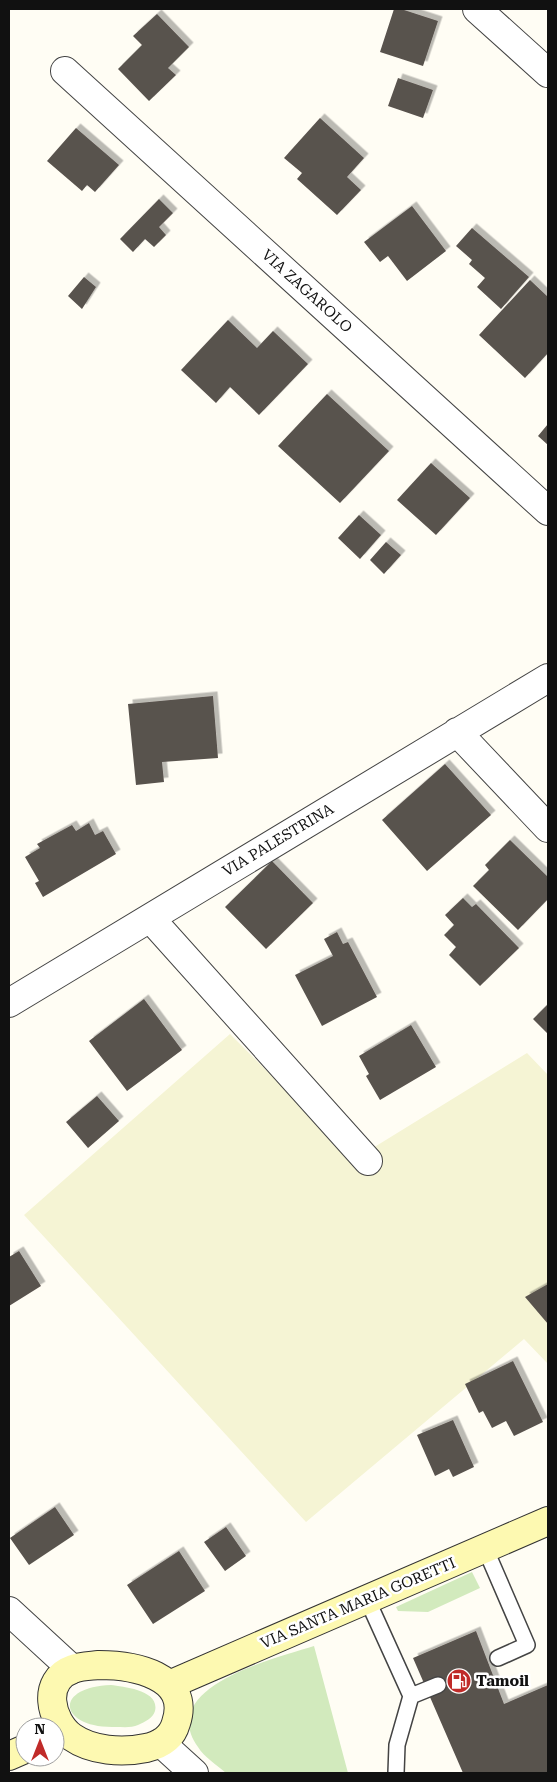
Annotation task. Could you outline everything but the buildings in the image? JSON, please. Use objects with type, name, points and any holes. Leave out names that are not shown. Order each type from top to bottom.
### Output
[{"type":"main road","name":"VIA SANTA MARIA GORETTI","points":[[169,1685],[548,1521]]},
{"type":"main road","points":[[55,1717],[51,1696],[56,1682],[72,1669],[99,1665],[125,1666],[150,1673],[169,1685],[178,1704],[178,1719],[170,1736],[161,1743],[138,1750],[109,1750],[84,1744],[65,1736]]},
{"type":"street","points":[[477,9],[548,73]]},
{"type":"street","name":"VIA ZAGAROLO","points":[[65,72],[548,511]]},
{"type":"street","name":"VIA PALESTRINA","points":[[9,1003],[548,678]]},
{"type":"street","points":[[457,732],[548,828]]},
{"type":"street","points":[[150,918],[368,1161]]},
{"type":"street","points":[[9,1612],[72,1669]]},
{"type":"street","points":[[161,1743],[194,1773]]},
{"type":"lane","points":[[485,1548],[527,1645],[498,1658]]},
{"type":"lane","points":[[367,1599],[411,1696],[398,1746],[396,1773]]},
{"type":"lane","points":[[411,1696],[438,1685]]},
{"type":"green space","points":[[230,1034],[355,1159],[527,1053],[548,1075],[548,1364],[524,1339],[306,1522],[24,1215]]},
{"type":"green space","points":[[472,1572],[480,1588],[428,1612],[398,1611],[396,1607]]},
{"type":"green space","points":[[314,1646],[348,1773],[226,1773],[198,1747],[189,1726],[193,1708],[206,1692],[226,1678],[249,1667]]},
{"type":"green space","points":[[111,1685],[147,1694],[155,1704],[155,1711],[152,1716],[133,1727],[124,1727],[97,1726],[83,1722],[74,1715],[70,1708],[72,1700],[79,1693],[92,1687]]},
{"type":"place","name":"Tamoil","points":[[459,1681]]}]
